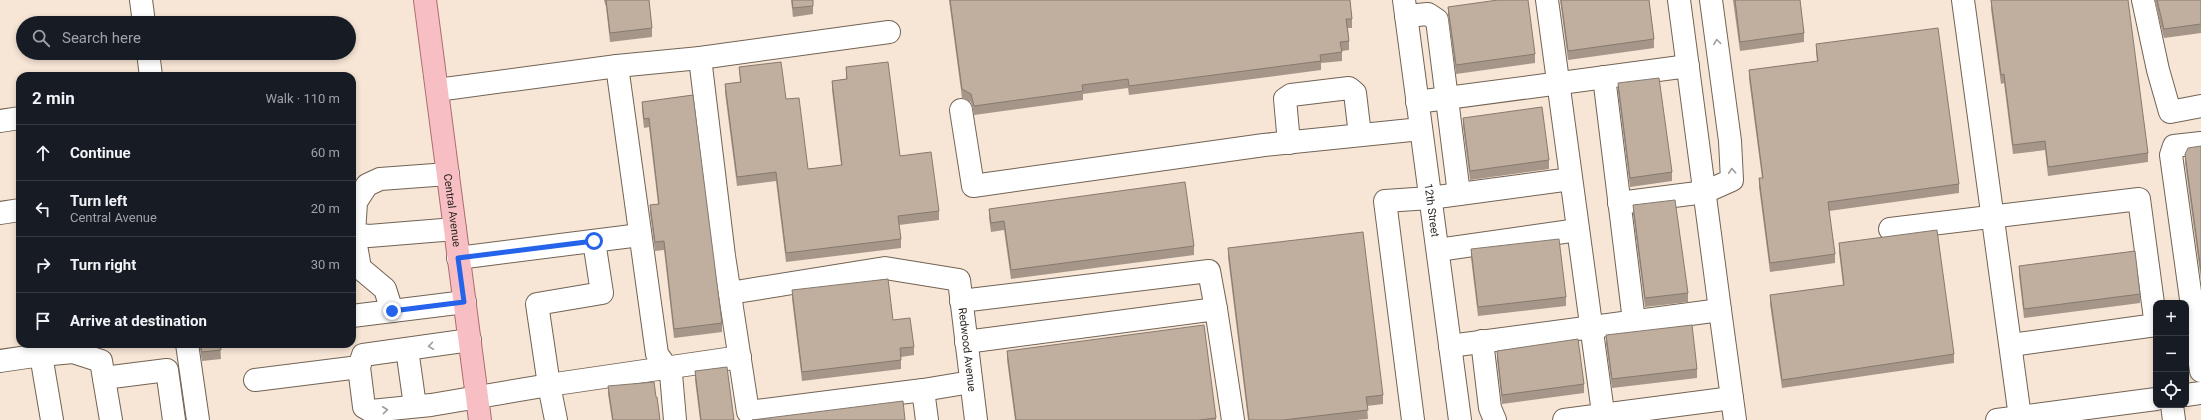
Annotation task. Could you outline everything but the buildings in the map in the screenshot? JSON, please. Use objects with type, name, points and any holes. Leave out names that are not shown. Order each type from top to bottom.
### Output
[{"type":"main road","name":"Central Avenue","points":[[424,0],[480,420]]},
{"type":"street","points":[[141,0],[143,16]]},
{"type":"street","points":[[1547,0],[1604,418]]},
{"type":"street","points":[[1679,0],[1735,420]]},
{"type":"street","points":[[1619,203],[1705,192],[1732,180],[1730,141],[1711,0]]},
{"type":"street","points":[[1963,0],[2020,417]]},
{"type":"street","points":[[2144,0],[2158,70],[2170,112],[2201,106]]},
{"type":"street","points":[[1405,8],[1428,14],[1437,20],[1459,194]]},
{"type":"street","name":"12th Street","points":[[1405,8],[1460,420]]},
{"type":"street","points":[[436,90],[617,66],[700,58],[889,32]]},
{"type":"street","points":[[700,58],[730,293],[748,412],[923,390],[971,382]]},
{"type":"street","points":[[149,60],[150,72]]},
{"type":"street","points":[[617,66],[657,354],[671,374],[675,420]]},
{"type":"street","points":[[1417,102],[1688,66]]},
{"type":"street","points":[[1604,78],[1634,321]]},
{"type":"street","points":[[1289,143],[1285,99],[1291,96],[1349,88],[1355,93],[1360,135]]},
{"type":"street","points":[[961,110],[973,186],[1289,143],[1421,128]]},
{"type":"street","points":[[0,121],[16,119]]},
{"type":"street","points":[[2201,143],[2174,146],[2171,155],[2201,372]]},
{"type":"street","points":[[356,202],[367,185],[380,179],[448,174]]},
{"type":"street","points":[[1413,420],[1385,201],[1430,198],[1571,178]]},
{"type":"street","points":[[1890,229],[2139,199],[2153,303]]},
{"type":"street","points":[[0,213],[16,211]]},
{"type":"street","points":[[356,234],[369,236],[455,229]]},
{"type":"street","points":[[1438,250],[1578,230]]},
{"type":"street","points":[[458,258],[640,235]]},
{"type":"street","points":[[556,420],[548,385],[537,304],[602,293],[594,241]]},
{"type":"street","points":[[356,249],[360,268],[385,289],[392,311]]},
{"type":"street","name":"Redwood Avenue","points":[[730,293],[886,268],[959,280],[976,420]]},
{"type":"street","points":[[961,301],[1209,271],[1232,420]]},
{"type":"street","points":[[356,316],[464,302]]},
{"type":"street","points":[[966,342],[1216,309]]},
{"type":"street","points":[[1450,346],[1720,310]]},
{"type":"street","points":[[2011,345],[2153,325]]},
{"type":"street","points":[[470,340],[363,355],[359,367],[364,407],[371,411],[415,406],[740,357]]},
{"type":"street","points":[[1482,342],[1490,408],[1495,420]]},
{"type":"street","points":[[188,348],[198,420]]},
{"type":"street","points":[[407,349],[415,406]]},
{"type":"street","points":[[0,361],[73,352],[101,361],[111,420]]},
{"type":"street","points":[[42,355],[52,420]]},
{"type":"street","points":[[256,380],[359,367]]},
{"type":"street","points":[[104,378],[167,370],[174,420]]},
{"type":"street","points":[[923,390],[927,420]]},
{"type":"street","points":[[2189,395],[2201,393]]},
{"type":"street","points":[[1564,420],[1604,418],[1732,398]]},
{"type":"street","points":[[1996,420],[2153,399]]},
{"type":"street","points":[[2172,408],[2174,420]]},
{"type":"route","points":[[392,311],[464,302],[458,258],[594,241]]}]
